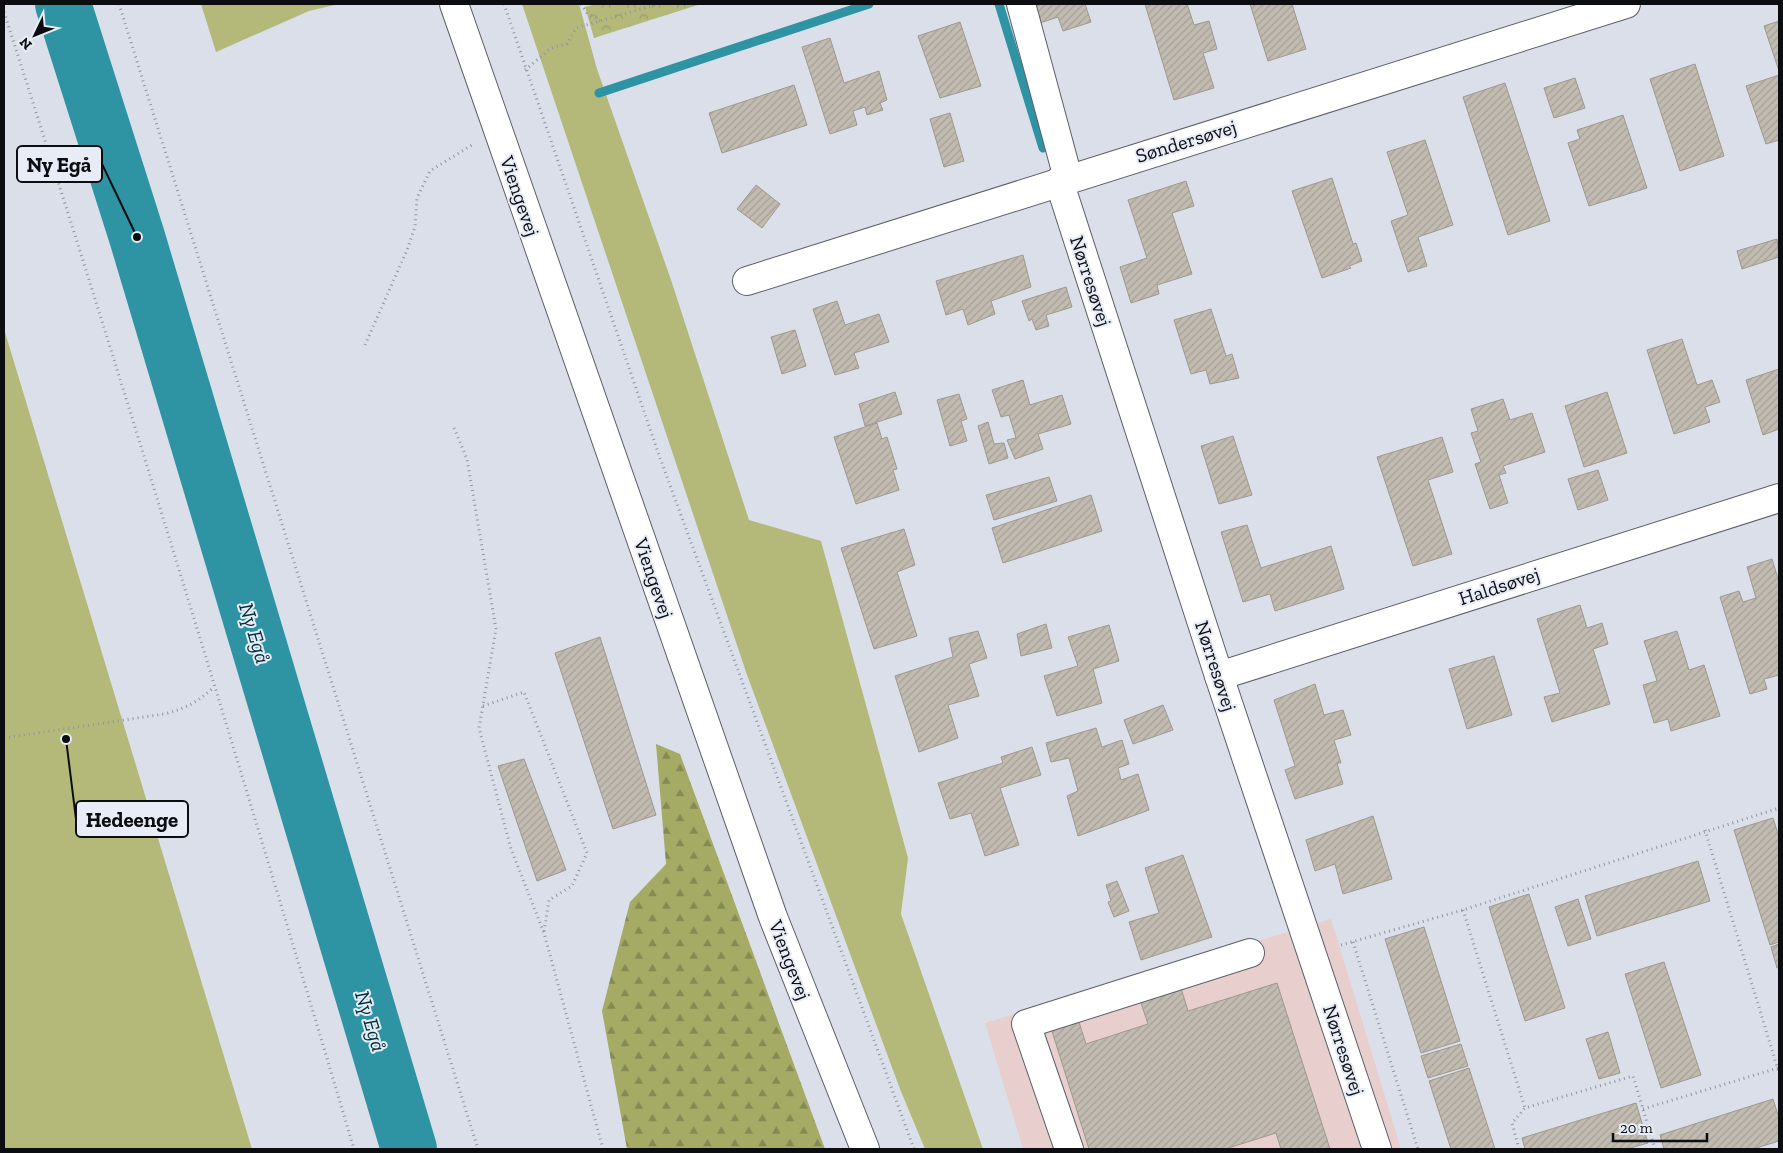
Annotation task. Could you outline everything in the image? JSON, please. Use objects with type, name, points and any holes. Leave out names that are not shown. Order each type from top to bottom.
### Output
[{"type":"street","name":"Viengevej","points":[[454,4],[498,135],[774,917],[864,1149]]},
{"type":"street","name":"Nørresøvej","points":[[1020,4],[1063,180],[1218,676],[1377,1149]]},
{"type":"street","name":"Søndersøvej","points":[[747,281],[1626,4]]},
{"type":"street","name":"Haldsøvej","points":[[1218,676],[1779,498]]},
{"type":"street","points":[[1069,1149],[1026,1024],[1250,953]]},
{"type":"path","points":[[120,4],[478,1149]]},
{"type":"path","points":[[504,4],[525,70],[660,458],[914,1149]]},
{"type":"path","points":[[581,4],[587,13],[601,22]]},
{"type":"path","points":[[525,70],[551,48],[567,44],[576,28],[658,4]]},
{"type":"path","points":[[4,12],[214,686],[354,1149]]},
{"type":"path","points":[[365,345],[408,250],[415,227],[417,198],[430,170],[462,149],[498,135]]},
{"type":"path","points":[[454,428],[467,459],[496,629],[479,728],[511,849],[544,933],[603,1149]]},
{"type":"path","points":[[4,738],[164,714],[185,709],[200,700],[214,686]]},
{"type":"path","points":[[483,706],[524,692],[587,853],[572,886],[550,900],[544,933]]},
{"type":"path","points":[[1312,954],[1463,910],[1705,830],[1779,808]]},
{"type":"path","points":[[1705,830],[1779,1073]]},
{"type":"path","points":[[1463,910],[1525,1108]]},
{"type":"path","points":[[1353,942],[1418,1149]]},
{"type":"path","points":[[1643,1109],[1778,1068]]},
{"type":"path","points":[[1520,1149],[1512,1123],[1525,1108],[1633,1076],[1655,1149]]},
{"type":"shaded area","points":[[1331,919],[1401,1149],[1023,1149],[985,1023]]},
{"type":"green space","points":[[201,4],[339,4],[309,11],[216,52]]},
{"type":"green space","points":[[522,4],[579,4],[597,69],[671,280],[749,520],[821,541],[908,858],[901,914],[983,1149],[925,1149],[900,1089],[746,672]]},
{"type":"green space","points":[[596,4],[701,4],[594,38],[585,7]]},
{"type":"green space","points":[[4,329],[252,1149],[4,1149]]},
{"type":"green space","points":[[656,744],[680,754],[825,1149],[627,1149],[602,1011],[630,902],[666,864]]},
{"type":"building","points":[[1042,4],[1085,4],[1091,22],[1063,31],[1058,17],[1040,23],[1036,6]]},
{"type":"building","points":[[1145,4],[1187,4],[1194,25],[1209,21],[1217,49],[1203,53],[1214,88],[1174,100]]},
{"type":"building","points":[[1250,4],[1292,4],[1306,49],[1268,61]]},
{"type":"building","points":[[1779,21],[1779,71],[1764,26]]},
{"type":"building","points":[[960,22],[981,86],[940,98],[918,36]]},
{"type":"building","points":[[830,38],[844,83],[879,71],[887,100],[880,103],[883,110],[867,115],[865,107],[853,111],[857,125],[830,134],[802,47]]},
{"type":"building","points":[[1695,64],[1724,156],[1680,171],[1650,79]]},
{"type":"building","points":[[1779,75],[1779,140],[1766,144],[1746,86]]},
{"type":"building","points":[[1575,78],[1585,108],[1554,118],[1544,88]]},
{"type":"building","points":[[1505,83],[1550,221],[1508,235],[1463,97]]},
{"type":"building","points":[[794,85],[807,125],[722,153],[709,113]]},
{"type":"building","points":[[950,113],[964,161],[944,167],[930,119]]},
{"type":"building","points":[[1623,115],[1647,188],[1589,206],[1568,143],[1580,139],[1577,130]]},
{"type":"building","points":[[1425,140],[1453,225],[1418,237],[1427,266],[1408,272],[1391,221],[1408,215],[1387,152]]},
{"type":"building","points":[[1332,178],[1353,244],[1356,243],[1362,261],[1349,266],[1351,268],[1322,278],[1292,191]]},
{"type":"building","points":[[1186,181],[1194,206],[1172,213],[1192,274],[1157,285],[1159,294],[1131,303],[1120,267],[1147,258],[1128,200]]},
{"type":"building","points":[[756,185],[780,204],[762,228],[737,209]]},
{"type":"building","points":[[1777,239],[1779,257],[1742,269],[1737,251]]},
{"type":"building","points":[[1023,255],[1031,287],[991,301],[995,314],[968,325],[963,309],[946,315],[936,281]]},
{"type":"building","points":[[1066,287],[1072,307],[1046,315],[1049,326],[1036,330],[1032,319],[1029,321],[1022,301]]},
{"type":"building","points":[[837,301],[845,325],[879,314],[889,342],[854,353],[859,368],[835,375],[813,309]]},
{"type":"building","points":[[1211,309],[1226,356],[1232,354],[1239,378],[1210,384],[1206,370],[1191,374],[1174,320]]},
{"type":"building","points":[[795,330],[806,366],[782,374],[771,337]]},
{"type":"building","points":[[1682,339],[1697,385],[1712,380],[1720,402],[1705,407],[1710,422],[1674,434],[1647,350]]},
{"type":"building","points":[[1779,369],[1779,429],[1763,435],[1746,380]]},
{"type":"building","points":[[1023,380],[1030,405],[1062,395],[1071,424],[1038,434],[1043,449],[1015,459],[1007,440],[1016,438],[1009,415],[1001,417],[992,390]]},
{"type":"building","points":[[895,392],[902,414],[865,426],[859,404]]},
{"type":"building","points":[[1607,392],[1627,453],[1584,467],[1565,406]]},
{"type":"building","points":[[959,394],[967,419],[961,421],[967,441],[950,446],[937,400]]},
{"type":"building","points":[[1503,399],[1510,420],[1532,413],[1545,452],[1503,466],[1506,473],[1499,475],[1508,503],[1490,509],[1475,464],[1481,462],[1471,433],[1478,431],[1471,409]]},
{"type":"building","points":[[988,422],[994,444],[1004,443],[1008,458],[989,464],[978,426]]},
{"type":"building","points":[[877,423],[882,439],[887,437],[897,469],[893,470],[899,490],[856,504],[834,437]]},
{"type":"building","points":[[1233,436],[1252,495],[1219,504],[1201,446]]},
{"type":"building","points":[[1442,437],[1453,472],[1428,480],[1452,554],[1413,566],[1377,457]]},
{"type":"building","points":[[1598,470],[1608,500],[1578,510],[1568,479]]},
{"type":"building","points":[[1049,477],[1057,501],[994,520],[986,495]]},
{"type":"building","points":[[1091,495],[1102,531],[1003,563],[992,528]]},
{"type":"building","points":[[1247,525],[1261,568],[1331,546],[1344,589],[1275,611],[1270,594],[1243,602],[1221,532]]},
{"type":"building","points":[[904,529],[915,565],[897,572],[917,636],[874,649],[841,548]]},
{"type":"building","points":[[1772,559],[1779,582],[1779,675],[1764,679],[1767,689],[1750,694],[1720,597],[1739,591],[1743,602],[1756,598],[1747,567]]},
{"type":"building","points":[[1580,605],[1587,628],[1602,623],[1608,644],[1593,649],[1610,704],[1552,722],[1544,697],[1560,693],[1537,619]]},
{"type":"building","points":[[1046,624],[1052,648],[1021,656],[1017,634]]},
{"type":"building","points":[[1109,625],[1119,661],[1093,669],[1102,703],[1057,716],[1044,676],[1078,666],[1068,637]]},
{"type":"building","points":[[978,631],[987,658],[969,664],[979,696],[948,705],[958,738],[919,752],[895,676],[953,657],[949,638]]},
{"type":"building","points":[[1677,631],[1689,670],[1704,665],[1720,716],[1671,731],[1668,719],[1654,723],[1643,685],[1657,681],[1644,641]]},
{"type":"building","points":[[600,637],[656,815],[613,829],[555,653]]},
{"type":"building","points":[[1494,656],[1512,715],[1467,729],[1449,669]]},
{"type":"building","points":[[1315,684],[1324,715],[1343,710],[1351,735],[1334,740],[1341,763],[1337,763],[1343,784],[1295,799],[1285,770],[1295,766],[1274,700]]},
{"type":"building","points":[[1163,705],[1173,730],[1133,744],[1124,720]]},
{"type":"building","points":[[1096,728],[1102,747],[1122,740],[1129,764],[1118,768],[1121,780],[1138,774],[1149,810],[1078,836],[1067,796],[1078,791],[1069,758],[1051,762],[1046,743]]},
{"type":"building","points":[[1032,747],[1041,775],[1000,788],[1019,845],[985,856],[971,813],[950,819],[938,783],[1003,763],[1001,757]]},
{"type":"building","points":[[524,759],[566,870],[537,881],[498,766]]},
{"type":"building","points":[[1373,816],[1392,879],[1343,894],[1335,864],[1315,871],[1306,840]]},
{"type":"building","points":[[1773,818],[1779,837],[1779,942],[1770,945],[1734,830]]},
{"type":"building","points":[[1183,855],[1212,937],[1141,960],[1129,922],[1159,913],[1145,868]]},
{"type":"building","points":[[1698,861],[1710,901],[1597,936],[1585,896]]},
{"type":"building","points":[[1117,881],[1129,911],[1114,917],[1108,902],[1111,901],[1106,885]]},
{"type":"building","points":[[1529,894],[1565,1008],[1525,1021],[1489,907]]},
{"type":"building","points":[[1578,899],[1591,939],[1568,946],[1555,907]]},
{"type":"building","points":[[1424,927],[1460,1041],[1421,1053],[1385,939]]},
{"type":"building","points":[[1779,944],[1779,967],[1777,968],[1771,947]]},
{"type":"building","points":[[1664,962],[1701,1075],[1661,1088],[1625,974]]},
{"type":"building","points":[[1277,983],[1330,1149],[1281,1149],[1276,1133],[1225,1149],[1089,1149],[1051,1028],[1078,1019],[1086,1044],[1148,1024],[1140,1000],[1181,988],[1188,1011]]},
{"type":"building","points":[[1608,1032],[1620,1073],[1599,1079],[1586,1039]]},
{"type":"building","points":[[1461,1044],[1468,1066],[1428,1078],[1421,1056]]},
{"type":"building","points":[[1469,1068],[1495,1149],[1451,1149],[1429,1081]]},
{"type":"building","points":[[1773,1099],[1779,1118],[1779,1141],[1753,1149],[1664,1149],[1660,1135]]},
{"type":"building","points":[[1636,1103],[1648,1143],[1627,1149],[1525,1149],[1522,1138]]},
{"type":"waterway","name":"Ny Egå","points":[[63,4],[137,237],[409,1149]]},
{"type":"waterway","points":[[599,93],[869,4]]},
{"type":"waterway","points":[[999,4],[1043,148]]},
{"type":"place","name":"Ny Egå","points":[[137,237]]},
{"type":"place","name":"Hedeenge","points":[[66,739]]}]
